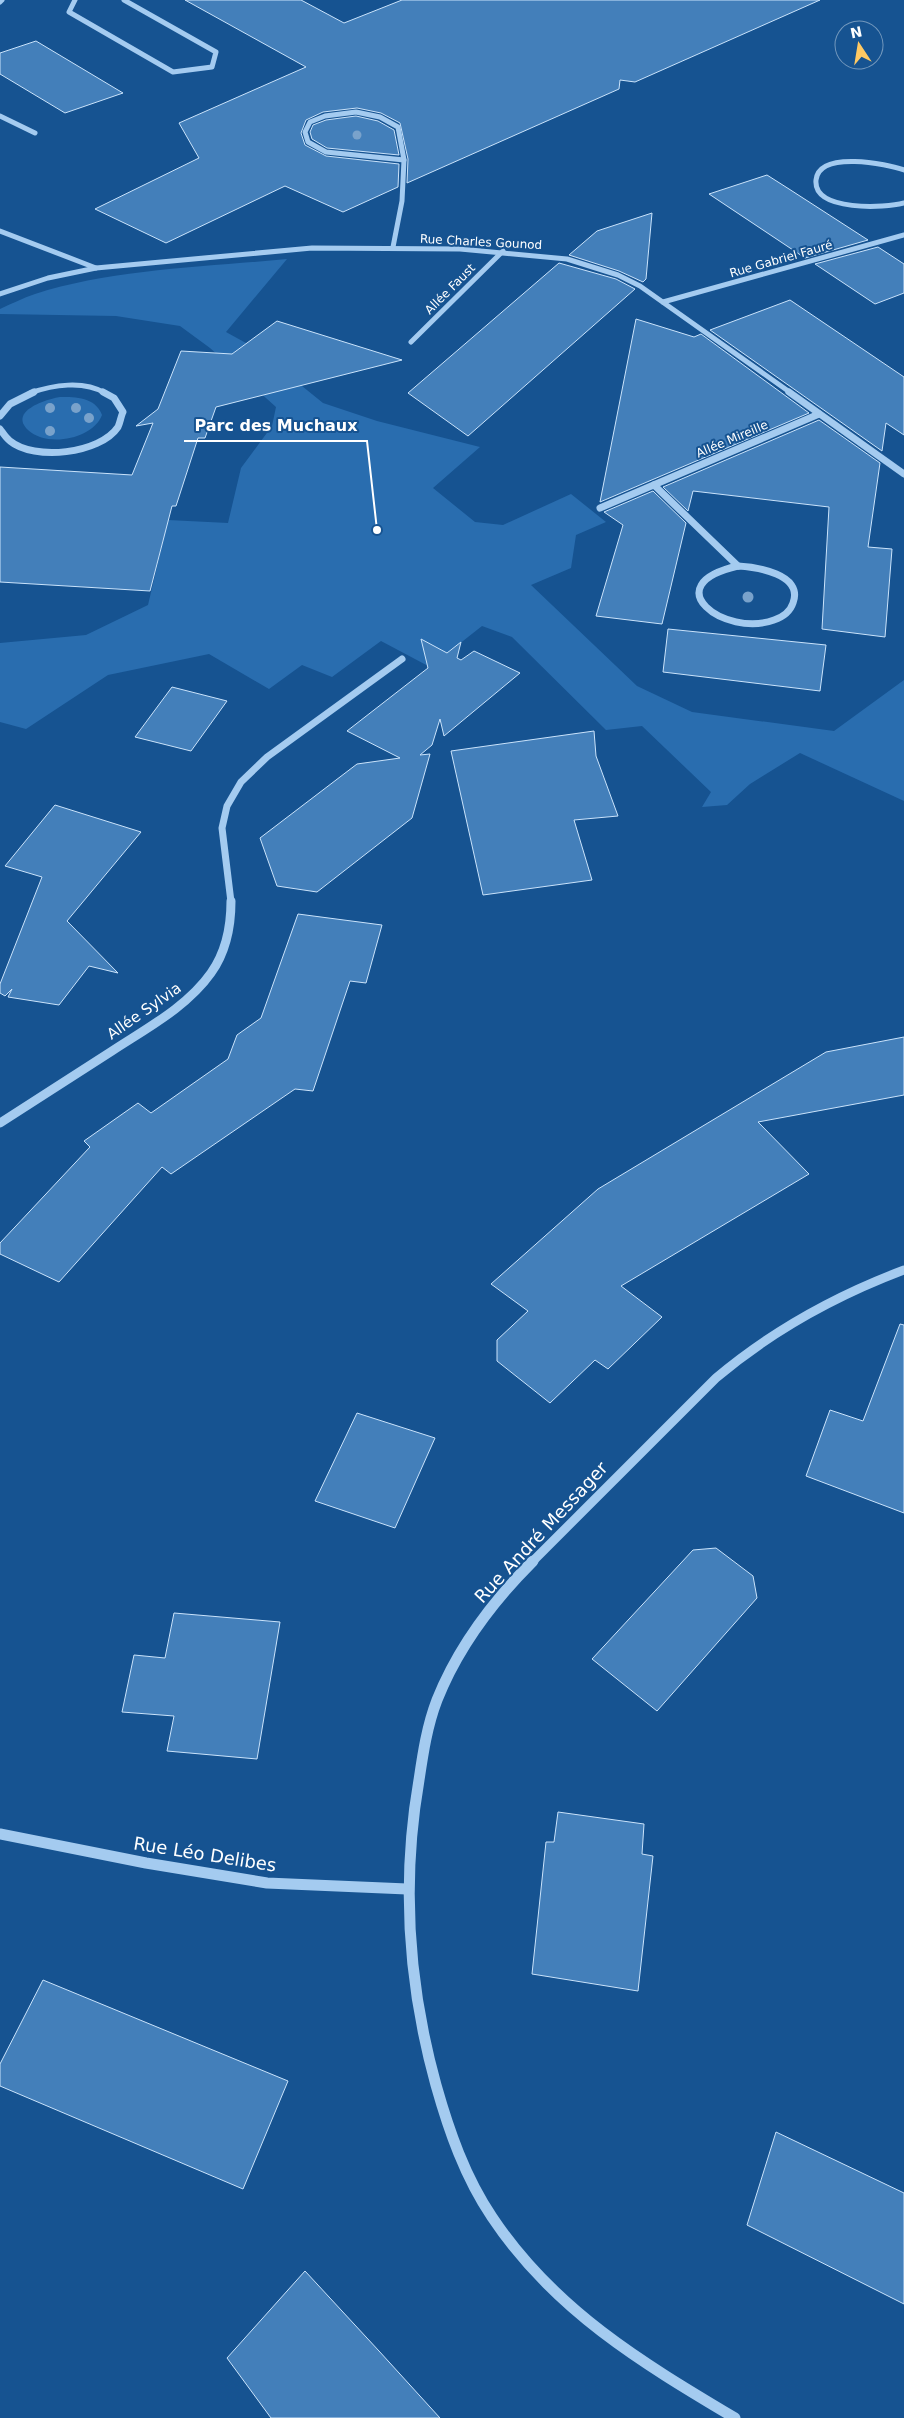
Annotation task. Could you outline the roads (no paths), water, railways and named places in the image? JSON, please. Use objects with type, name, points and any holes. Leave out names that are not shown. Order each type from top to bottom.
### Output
[{"type":"street","points":[[75,0],[69,12],[173,72],[212,67],[216,52],[124,0]]},
{"type":"street","points":[[393,247],[405,183],[404,160],[398,127],[380,117],[356,112],[325,116],[310,122],[305,132],[308,142],[326,152],[404,160]]},
{"type":"street","points":[[0,116],[35,132]]},
{"type":"street","points":[[902,206],[866,208],[842,204],[824,194],[817,187],[816,179],[821,172],[844,162],[876,162],[904,170]]},
{"type":"street","name":"Rue Charles Gounod","points":[[0,231],[96,268],[281,249],[393,247],[504,251],[541,255],[596,267],[618,275],[663,302],[904,474]]},
{"type":"street","name":"Rue Gabriel Fauré","points":[[663,302],[904,235]]},
{"type":"street","name":"Allée Faust","points":[[411,342],[504,251]]},
{"type":"street","points":[[0,294],[54,276],[96,268]]},
{"type":"street","points":[[0,416],[2,408],[12,401],[36,390],[64,385],[92,388],[104,392],[120,404],[123,412],[118,428],[110,436],[100,442],[73,451],[42,452],[28,449],[7,439],[0,429]]},
{"type":"street","name":"Allée Mireille","points":[[600,508],[819,414]]},
{"type":"street","points":[[654,485],[738,566],[769,571],[781,577],[790,586],[794,595],[793,604],[786,613],[761,623],[745,624],[716,616],[705,608],[699,599],[698,589],[702,581],[711,573],[738,566]]},
{"type":"street","name":"Allée Sylvia","points":[[0,1123],[160,1020],[186,1002],[202,985],[215,968],[224,950],[230,929],[232,906],[222,844],[222,825],[224,809],[233,790],[248,772],[267,757],[402,659]]},
{"type":"street","name":"Rue André Messager","points":[[735,2418],[611,2341],[571,2308],[521,2256],[492,2217],[464,2171],[424,2046],[407,1936],[407,1889],[411,1811],[430,1722],[446,1680],[491,1607],[552,1541],[716,1378],[746,1351],[835,1298],[904,1270]]},
{"type":"street","name":"Rue Léo Delibes","points":[[0,1834],[146,1864],[266,1884],[407,1889]]},
{"type":"place","name":"Parc des Muchaux","points":[[377,530]]}]
